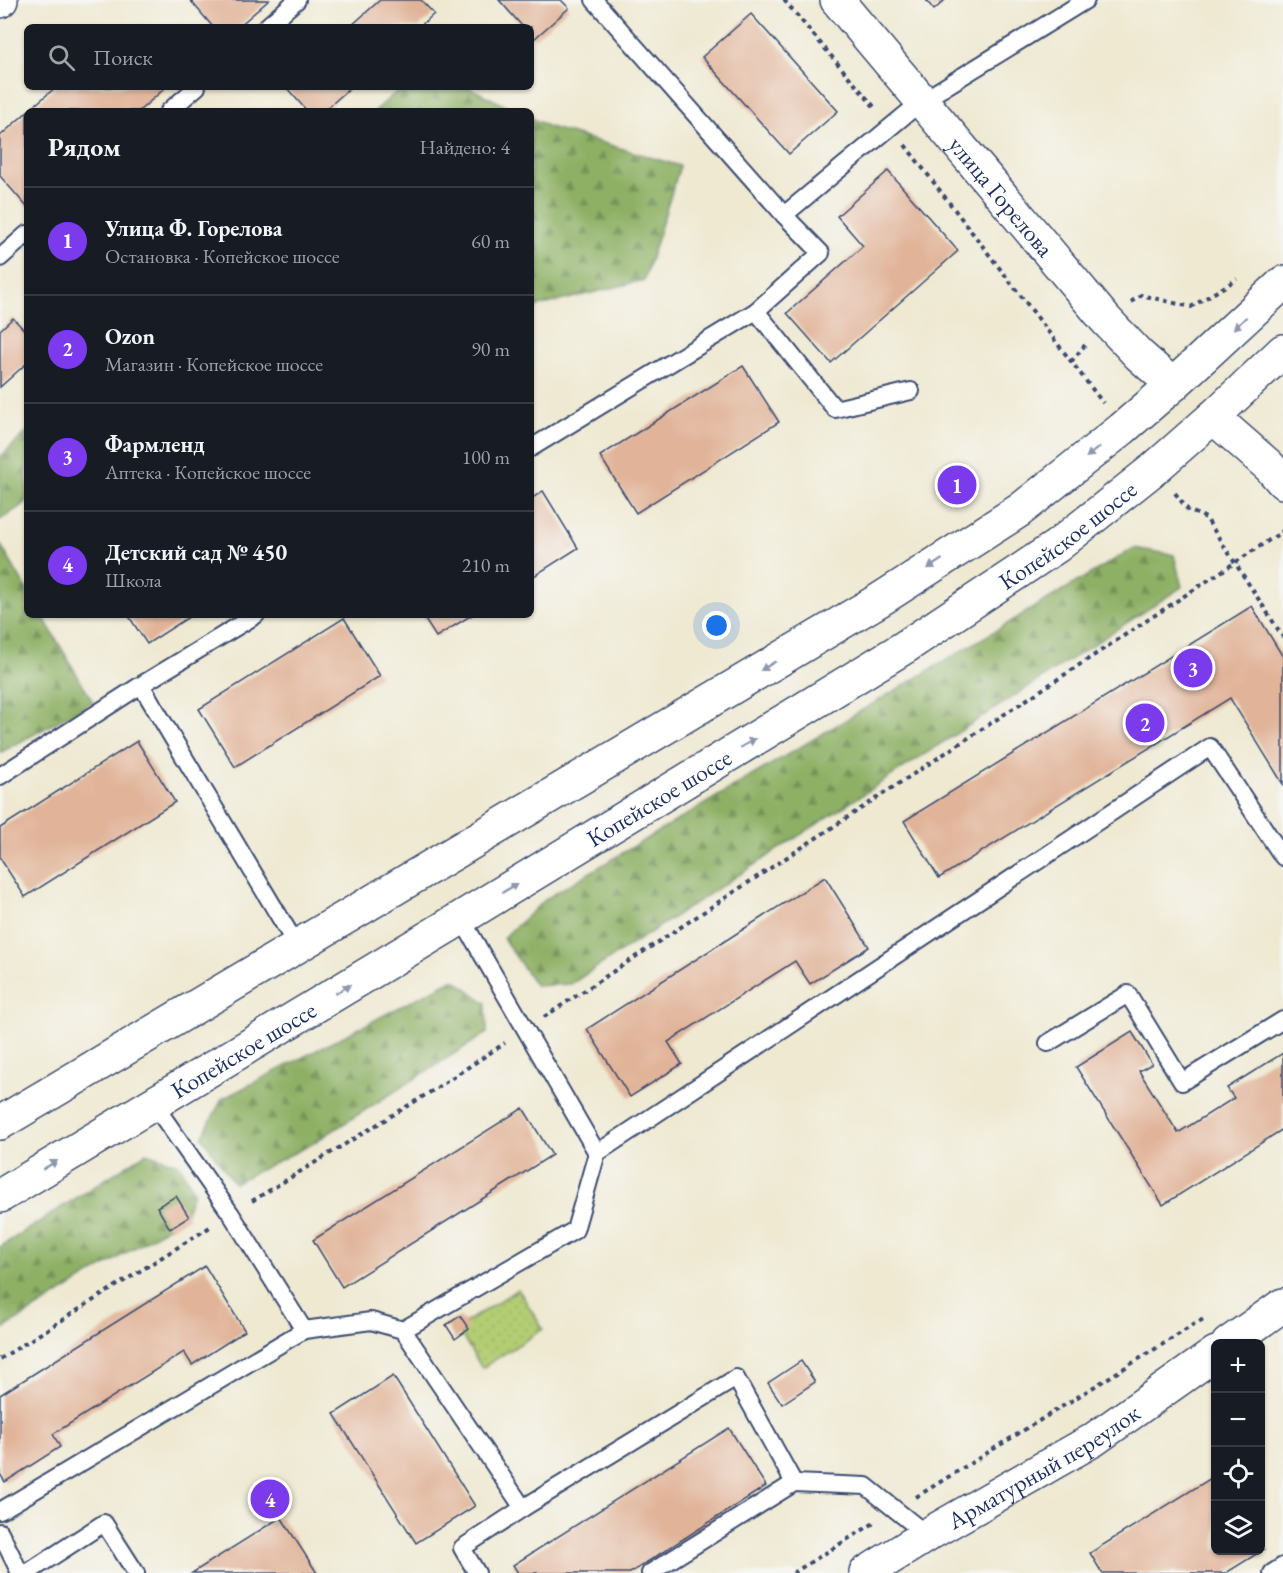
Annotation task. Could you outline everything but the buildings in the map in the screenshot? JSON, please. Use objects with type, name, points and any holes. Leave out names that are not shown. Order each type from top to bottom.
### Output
[{"type":"main road","name":"улица Горелова","points":[[837,0],[1105,319],[1139,355],[1213,417]]},
{"type":"main road","name":"Копейское шоссе","points":[[0,1123],[881,599],[1020,510],[1122,429],[1271,294]]},
{"type":"main road","name":"Копейское шоссе","points":[[0,1196],[905,648],[1058,546],[1155,468],[1283,351]]},
{"type":"main road","points":[[1213,417],[1269,466],[1283,482]]},
{"type":"main road","points":[[1235,1339],[1283,1305]]},
{"type":"main road","name":"Арматурный переулок","points":[[866,1573],[927,1534],[1093,1440],[1211,1356]]},
{"type":"lane","points":[[269,24],[297,0]]},
{"type":"lane","points":[[534,446],[756,311],[821,253],[784,215],[594,0]]},
{"type":"lane","points":[[784,215],[922,101],[1063,6],[1086,0]]},
{"type":"lane","points":[[172,108],[194,90]]},
{"type":"lane","points":[[0,258],[24,237]]},
{"type":"lane","points":[[756,311],[835,409],[911,391]]},
{"type":"lane","points":[[0,776],[141,685],[251,618]]},
{"type":"lane","points":[[141,685],[297,946]]},
{"type":"lane","points":[[403,1329],[575,1230],[597,1153],[1210,747],[1283,857]]},
{"type":"lane","points":[[461,918],[597,1153]]},
{"type":"lane","points":[[1048,1043],[1128,994],[1182,1082],[1283,1020]]},
{"type":"lane","points":[[153,1103],[231,1214],[304,1330]]},
{"type":"lane","points":[[0,1511],[304,1330],[371,1321],[403,1329],[524,1508]]},
{"type":"lane","points":[[477,1573],[462,1548],[736,1378],[794,1484]]},
{"type":"lane","points":[[650,1573],[794,1484],[866,1486],[927,1534]]},
{"type":"lane","points":[[27,1573],[104,1523],[136,1573]]},
{"type":"lane","points":[[0,1532],[20,1573]]},
{"type":"lane","points":[[1272,1573],[1283,1566]]},
{"type":"path","points":[[784,0],[891,126],[1122,429]]},
{"type":"path","points":[[1071,363],[1105,319],[1141,295],[1191,307],[1237,278],[1271,294]]},
{"type":"path","points":[[1155,468],[1188,510],[1206,518],[1283,637]]},
{"type":"path","points":[[0,1359],[432,1091],[1283,531]]},
{"type":"path","points":[[793,1573],[1212,1314]]},
{"type":"green space","points":[[399,90],[474,90],[510,108],[378,108]]},
{"type":"green space","points":[[534,120],[549,127],[680,166],[644,280],[534,307]]},
{"type":"green space","points":[[24,435],[24,504],[0,520],[0,457]]},
{"type":"green space","points":[[0,544],[24,585],[24,618],[44,618],[93,702],[0,753]]},
{"type":"green space","points":[[1134,548],[1174,555],[1182,587],[571,984],[536,986],[503,938],[547,898]]},
{"type":"green space","points":[[454,979],[486,1003],[487,1033],[310,1145],[234,1183],[202,1137],[222,1099]]},
{"type":"green space","points":[[146,1153],[179,1164],[194,1191],[184,1217],[0,1331],[0,1247]]},
{"type":"green space","points":[[518,1289],[543,1329],[482,1368],[457,1328]]},
{"type":"place","name":"Улица Ф. Горелова","points":[[957,485]]},
{"type":"place","name":"Фармленд","points":[[1193,668]]},
{"type":"place","name":"Ozon","points":[[1145,723]]},
{"type":"place","name":"Детский сад № 450","points":[[270,1499]]}]
